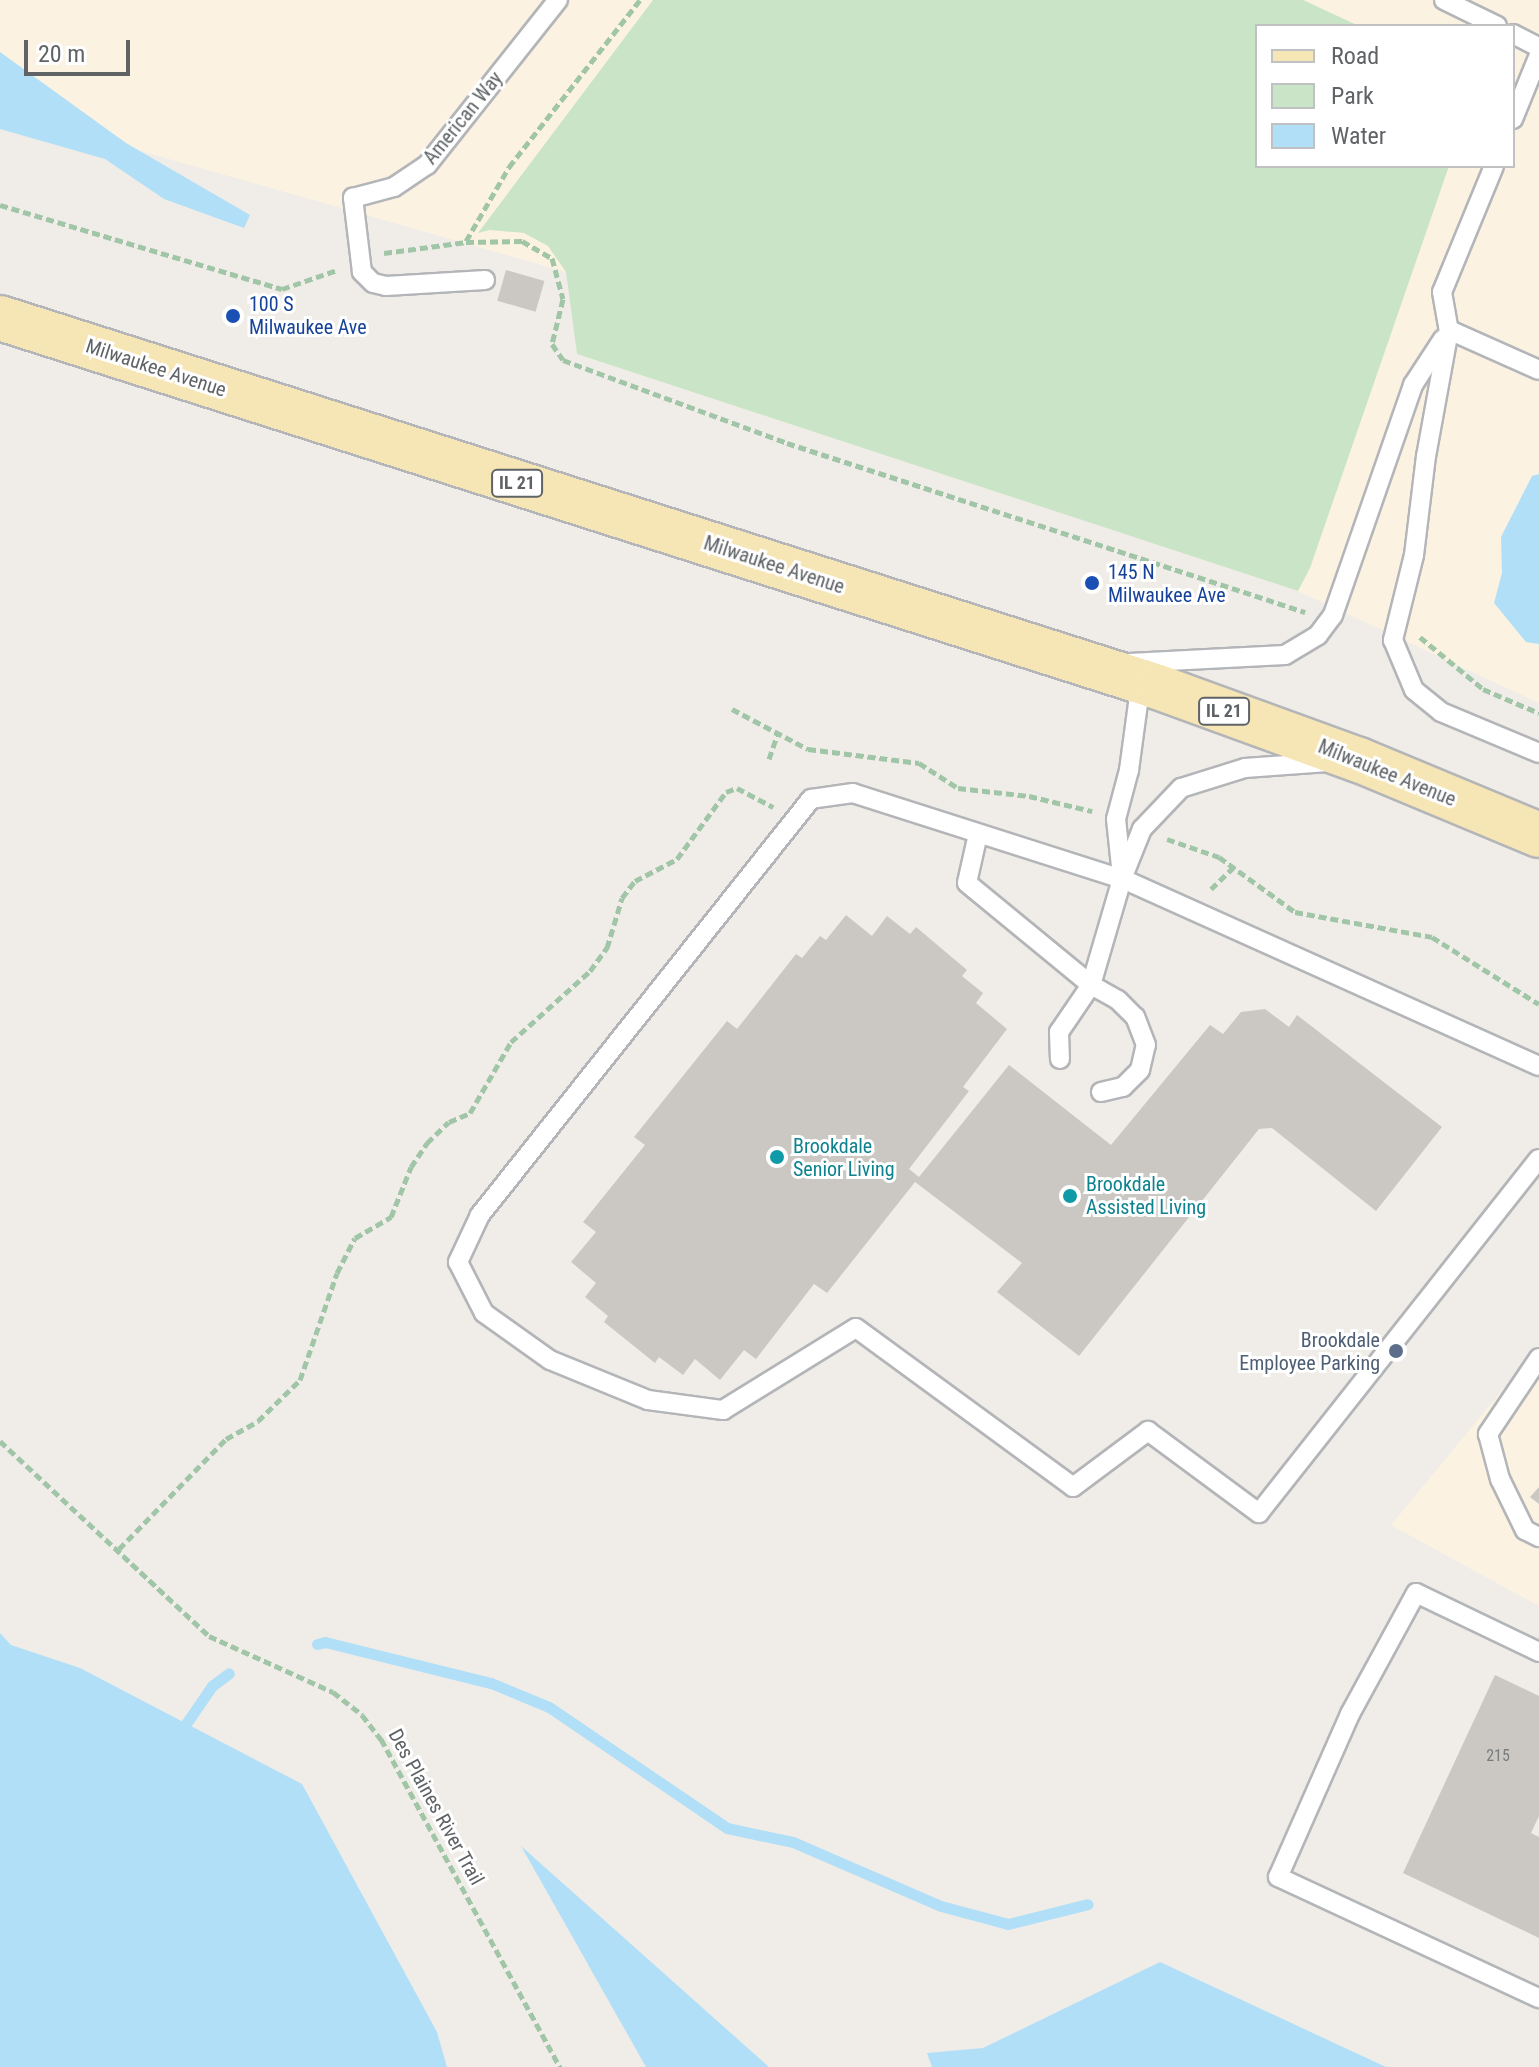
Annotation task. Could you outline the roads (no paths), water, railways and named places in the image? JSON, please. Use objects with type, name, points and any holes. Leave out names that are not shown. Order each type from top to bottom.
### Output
[{"type":"main road","name":"Milwaukee Avenue","points":[[0,318],[1141,681],[1359,760],[1539,835]]},
{"type":"lane","name":"American Way","points":[[485,280],[386,286],[373,283],[362,272],[353,198],[394,187],[427,165],[558,0]]},
{"type":"lane","points":[[1444,0],[1493,24]]},
{"type":"lane","points":[[1515,35],[1539,47]]},
{"type":"lane","points":[[1515,114],[1539,55]]},
{"type":"lane","points":[[1493,168],[1442,292],[1449,330],[1426,456],[1414,555],[1393,640],[1414,690],[1441,712],[1539,753]]},
{"type":"lane","points":[[1449,330],[1539,370]]},
{"type":"lane","points":[[1089,665],[1285,655],[1318,635],[1329,620],[1413,385],[1449,330]]},
{"type":"lane","points":[[1122,879],[1116,819],[1129,770],[1141,681]]},
{"type":"lane","points":[[1060,1059],[1059,1032],[1091,985],[1122,879],[1142,829],[1181,788],[1245,768],[1359,760]]},
{"type":"lane","points":[[1539,1066],[1122,879],[853,793],[811,799],[480,1215],[458,1262],[484,1313],[550,1360],[648,1400],[723,1410],[856,1328],[1073,1487],[1148,1431],[1259,1513],[1539,1159]]},
{"type":"lane","points":[[978,834],[967,883],[1091,985],[1118,1000],[1135,1017],[1146,1045],[1140,1070],[1123,1087],[1101,1092]]},
{"type":"lane","points":[[1539,1358],[1488,1434],[1500,1479],[1512,1505],[1525,1530],[1539,1537]]},
{"type":"lane","points":[[1539,1652],[1416,1593],[1350,1714],[1278,1877],[1539,1998]]},
{"type":"water","points":[[0,52],[126,143],[250,215],[244,228],[164,199],[105,159],[0,129]]},
{"type":"water","points":[[1539,474],[1539,644],[1526,642],[1494,603],[1502,573],[1501,537],[1532,476]]},
{"type":"water","points":[[0,1633],[11,1645],[80,1668],[302,1784],[437,2032],[447,2067],[0,2067]]},
{"type":"water","points":[[521,1846],[769,2067],[646,2067]]},
{"type":"water","points":[[1160,1962],[1386,2067],[932,2067],[927,2053],[983,2048]]},
{"type":"waterway","points":[[317,1644],[325,1642],[491,1683],[549,1707],[727,1828],[793,1842],[941,1906],[1008,1924],[1088,1904]]},
{"type":"waterway","points":[[179,1734],[212,1686],[229,1673]]},
{"type":"place","name":"100 S Milwaukee Ave","points":[[233,316]]},
{"type":"place","name":"145 N Milwaukee Ave","points":[[1092,583]]},
{"type":"place","name":"Brookdale Senior Living","points":[[777,1157]]},
{"type":"place","name":"Brookdale Assisted Living","points":[[1070,1196]]},
{"type":"place","name":"Brookdale Employee Parking","points":[[1396,1351]]}]
